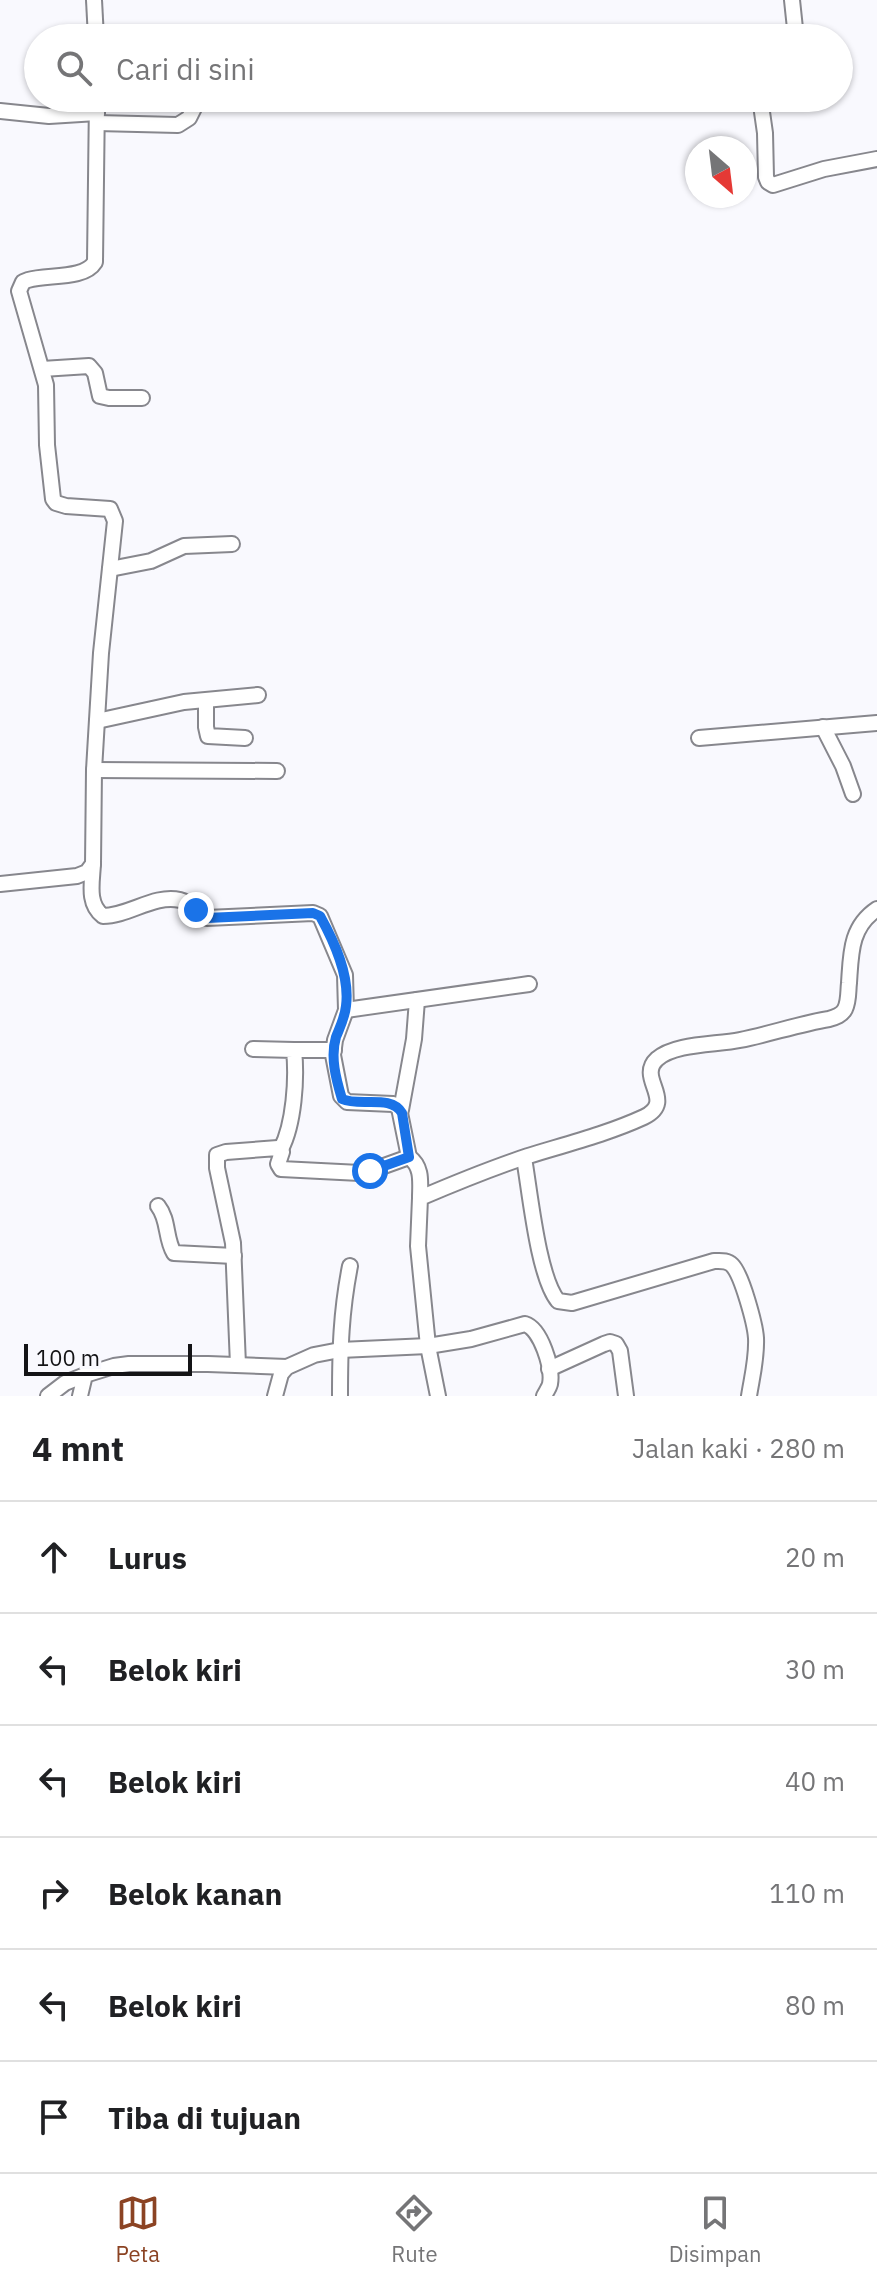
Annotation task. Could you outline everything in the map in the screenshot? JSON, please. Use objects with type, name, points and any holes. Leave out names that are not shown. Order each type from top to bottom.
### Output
[{"type":"street","points":[[94,0],[95,24]]},
{"type":"street","points":[[792,0],[795,24]]},
{"type":"street","points":[[0,111],[49,116],[87,112]]},
{"type":"street","points":[[97,112],[95,262],[88,271],[28,280],[23,282],[19,291],[47,392],[47,445],[53,499],[60,505],[106,508],[113,512],[116,526],[103,631],[94,770],[91,897],[97,911],[103,916],[173,900],[189,904],[199,915],[207,918],[317,914],[343,968],[346,1010],[334,1050],[334,1064],[344,1101],[393,1104],[401,1110]]},
{"type":"street","points":[[103,112],[178,125],[187,120],[191,112]]},
{"type":"street","points":[[762,112],[766,177],[773,185],[824,169],[877,159]]},
{"type":"street","points":[[42,369],[89,366],[95,373],[100,396],[142,398]]},
{"type":"street","points":[[110,569],[151,561],[184,546],[232,544]]},
{"type":"street","points":[[97,721],[174,704],[258,695]]},
{"type":"street","points":[[206,701],[208,736],[245,738]]},
{"type":"street","points":[[699,738],[877,723]]},
{"type":"street","points":[[823,727],[853,794]]},
{"type":"street","points":[[94,770],[277,771]]},
{"type":"street","points":[[0,884],[77,876],[87,872],[93,864]]},
{"type":"street","points":[[420,1198],[524,1158],[616,1128],[652,1112],[658,1099],[651,1068],[668,1053],[740,1040],[841,1014],[846,1006],[855,936],[864,920],[877,909]]},
{"type":"street","points":[[346,1010],[529,984]]},
{"type":"street","points":[[417,1000],[401,1110],[409,1157],[416,1162],[420,1171],[418,1246],[428,1346],[438,1396]]},
{"type":"street","points":[[253,1049],[334,1050]]},
{"type":"street","points":[[294,1050],[295,1091],[288,1133],[278,1164],[281,1169],[365,1172],[409,1157]]},
{"type":"street","points":[[238,1365],[234,1256],[216,1157],[226,1152],[281,1149]]},
{"type":"street","points":[[524,1158],[542,1259],[552,1292],[558,1301],[572,1303],[714,1261],[732,1265],[753,1318],[756,1338],[749,1396]]},
{"type":"street","points":[[158,1206],[165,1217],[169,1244],[174,1253],[234,1256]]},
{"type":"street","points":[[340,1396],[342,1306],[350,1266]]},
{"type":"street","points":[[275,1396],[281,1374],[287,1367],[314,1355],[340,1350],[428,1346],[471,1339],[518,1325],[530,1325],[541,1340],[549,1369],[550,1384],[544,1396]]},
{"type":"street","points":[[549,1369],[604,1344],[616,1344],[620,1351],[626,1396]]},
{"type":"street","points":[[48,1396],[65,1383],[121,1365],[287,1367]]},
{"type":"street","points":[[80,1396],[85,1375]]},
{"type":"route","points":[[196,910],[207,918],[313,913],[320,916],[346,983],[346,1010],[333,1055],[342,1099],[347,1102],[393,1104],[402,1113],[409,1157],[370,1171]]}]
